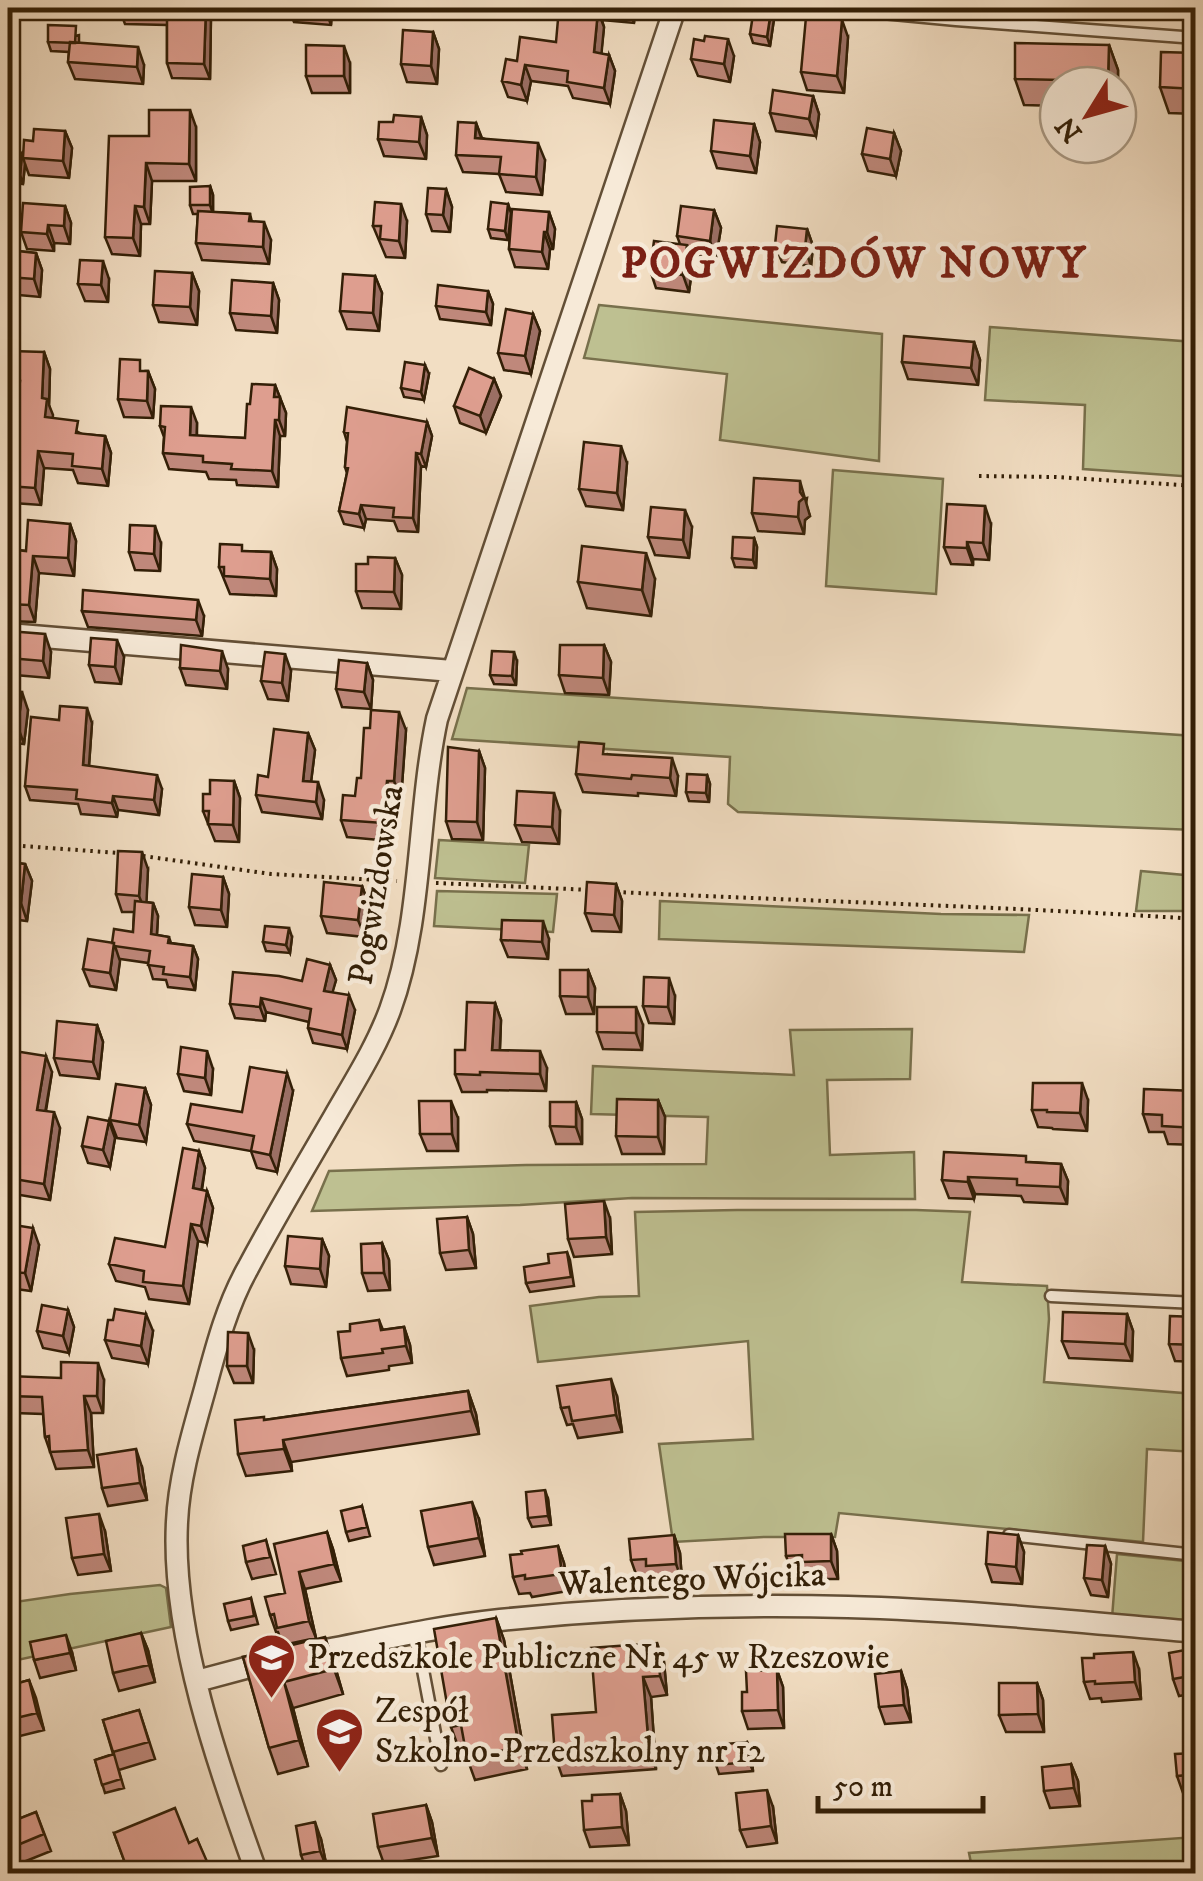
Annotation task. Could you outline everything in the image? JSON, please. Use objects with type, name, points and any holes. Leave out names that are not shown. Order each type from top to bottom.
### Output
[{"type":"street","name":"Pogwizdowska","points":[[257,1874],[197,1681],[177,1577],[177,1520],[193,1431],[228,1311],[245,1273],[370,1055],[390,1009],[402,972],[436,719],[675,8]]},
{"type":"street","points":[[8,634],[452,671]]},
{"type":"street","name":"Walentego Wójcika","points":[[197,1681],[284,1658],[416,1633],[500,1620],[614,1611],[848,1607],[1196,1632]]},
{"type":"lane","points":[[830,8],[1196,38]]},
{"type":"lane","points":[[1051,1296],[1196,1303]]},
{"type":"lane","points":[[993,1533],[1196,1556]]},
{"type":"lane","points":[[416,1633],[441,1765]]},
{"type":"path","points":[[978,476],[1196,486]]},
{"type":"path","points":[[8,845],[128,854],[271,874],[1181,918]]},
{"type":"green space","points":[[599,305],[882,334],[879,461],[720,440],[727,374],[584,358]]},
{"type":"green space","points":[[990,327],[1195,342],[1195,477],[1083,469],[1085,405],[985,400]]},
{"type":"green space","points":[[833,470],[943,479],[936,594],[826,586]]},
{"type":"green space","points":[[467,688],[1195,736],[1195,830],[738,812],[728,804],[730,757],[452,739]]},
{"type":"green space","points":[[439,840],[529,845],[525,883],[435,878]]},
{"type":"green space","points":[[1141,871],[1195,876],[1195,911],[1136,911]]},
{"type":"green space","points":[[437,891],[557,894],[553,932],[434,926]]},
{"type":"green space","points":[[660,901],[1029,915],[1024,952],[659,939]]},
{"type":"green space","points":[[912,1029],[910,1079],[827,1080],[830,1155],[914,1152],[915,1199],[632,1198],[312,1211],[329,1171],[706,1164],[708,1117],[591,1114],[593,1066],[794,1075],[790,1030]]},
{"type":"green space","points":[[635,1212],[970,1212],[962,1282],[1047,1286],[1049,1319],[1044,1382],[1195,1394],[1195,1452],[1147,1449],[1143,1542],[839,1513],[835,1537],[673,1542],[659,1444],[753,1439],[748,1341],[538,1362],[530,1306],[639,1296]]},
{"type":"green space","points":[[1117,1554],[1195,1562],[1195,1624],[1112,1618]]},
{"type":"green space","points":[[160,1585],[166,1588],[171,1627],[8,1662],[8,1603]]},
{"type":"green space","points":[[1195,1837],[1195,1873],[973,1873],[969,1853]]},
{"type":"building","points":[[119,8],[206,8],[204,64],[167,63],[167,11]]},
{"type":"building","points":[[559,8],[598,11],[594,52],[609,55],[604,88],[567,82],[568,71],[525,65],[521,85],[502,81],[506,59],[517,61],[520,37],[556,42]]},
{"type":"building","points":[[754,8],[771,11],[767,37],[750,34]]},
{"type":"building","points":[[806,17],[842,20],[837,76],[801,72]]},
{"type":"building","points":[[48,25],[76,26],[75,43],[48,42]]},
{"type":"building","points":[[403,30],[433,32],[431,66],[401,64]]},
{"type":"building","points":[[705,36],[728,39],[724,64],[691,59],[694,39],[704,41]]},
{"type":"building","points":[[70,42],[138,47],[137,67],[68,62]]},
{"type":"building","points":[[1015,43],[1109,45],[1108,65],[1038,65],[1038,79],[1015,79]]},
{"type":"building","points":[[306,45],[344,46],[344,76],[306,76]]},
{"type":"building","points":[[1161,52],[1196,53],[1196,89],[1160,87]]},
{"type":"building","points":[[773,90],[813,96],[809,119],[770,113]]},
{"type":"building","points":[[149,110],[190,110],[189,164],[146,163],[144,207],[135,206],[133,238],[105,237],[109,136],[149,136]]},
{"type":"building","points":[[394,115],[421,117],[419,142],[378,139],[379,122],[393,122]]},
{"type":"building","points":[[714,120],[754,124],[750,156],[711,151]]},
{"type":"building","points":[[458,122],[476,123],[475,138],[538,143],[536,177],[499,174],[501,157],[456,155]]},
{"type":"building","points":[[867,128],[894,133],[890,159],[862,154]]},
{"type":"building","points":[[34,129],[65,131],[63,161],[23,158],[24,140],[33,141]]},
{"type":"building","points":[[8,151],[22,153],[20,175],[8,173]]},
{"type":"building","points":[[210,186],[210,205],[190,205],[190,187]]},
{"type":"building","points":[[428,188],[446,189],[443,215],[426,214]]},
{"type":"building","points":[[375,202],[401,204],[399,241],[380,239],[381,226],[373,226]]},
{"type":"building","points":[[491,202],[508,204],[505,231],[488,229]]},
{"type":"building","points":[[23,203],[65,206],[64,226],[48,225],[47,234],[21,232]]},
{"type":"building","points":[[681,206],[714,210],[710,241],[677,236]]},
{"type":"building","points":[[512,209],[549,212],[542,252],[509,249]]},
{"type":"building","points":[[198,211],[250,214],[249,221],[264,222],[263,247],[196,243]]},
{"type":"building","points":[[777,226],[807,229],[805,248],[775,245]]},
{"type":"building","points":[[654,241],[687,245],[683,275],[650,270]]},
{"type":"building","points":[[8,250],[36,253],[34,279],[8,277]]},
{"type":"building","points":[[80,260],[103,261],[101,285],[78,284]]},
{"type":"building","points":[[155,271],[192,273],[190,307],[153,305]]},
{"type":"building","points":[[343,274],[375,276],[373,313],[340,311]]},
{"type":"building","points":[[232,280],[273,283],[271,316],[230,313]]},
{"type":"building","points":[[438,285],[488,291],[486,312],[436,306]]},
{"type":"building","points":[[506,309],[533,314],[525,356],[498,353]]},
{"type":"building","points":[[904,336],[974,342],[971,368],[902,362]]},
{"type":"building","points":[[11,351],[44,352],[45,417],[78,421],[76,433],[105,436],[102,469],[72,466],[73,454],[38,451],[35,488],[8,486],[20,381],[8,381]]},
{"type":"building","points":[[120,359],[140,360],[140,371],[148,371],[147,401],[118,399]]},
{"type":"building","points":[[405,362],[425,365],[421,392],[401,388]]},
{"type":"building","points":[[469,368],[494,379],[480,416],[454,406]]},
{"type":"building","points":[[252,384],[275,385],[274,397],[280,397],[272,471],[231,469],[232,464],[203,462],[203,456],[163,453],[165,427],[160,426],[161,406],[191,407],[190,435],[245,438]]},
{"type":"building","points":[[347,407],[427,422],[421,454],[416,453],[413,518],[393,517],[394,508],[361,505],[359,514],[339,511],[348,468],[348,433],[344,432]]},
{"type":"building","points":[[584,442],[621,446],[617,493],[579,489]]},
{"type":"building","points":[[754,478],[800,481],[804,498],[799,502],[798,517],[752,513]]},
{"type":"building","points":[[947,504],[985,506],[983,543],[967,542],[967,548],[944,547]]},
{"type":"building","points":[[651,507],[685,510],[683,540],[648,537]]},
{"type":"building","points":[[28,520],[70,524],[68,558],[33,556],[29,605],[8,604],[8,549],[26,551]]},
{"type":"building","points":[[130,525],[155,526],[154,554],[129,552]]},
{"type":"building","points":[[733,537],[754,538],[753,560],[732,558]]},
{"type":"building","points":[[220,544],[242,545],[242,551],[271,552],[270,579],[224,576],[224,567],[219,567]]},
{"type":"building","points":[[582,546],[646,553],[642,590],[578,582]]},
{"type":"building","points":[[368,557],[395,558],[394,592],[356,591],[356,564],[368,564]]},
{"type":"building","points":[[83,590],[198,600],[196,620],[82,611]]},
{"type":"building","points":[[8,631],[45,634],[43,661],[9,658]]},
{"type":"building","points":[[91,638],[117,640],[115,667],[89,665]]},
{"type":"building","points":[[181,645],[222,651],[220,671],[180,668]]},
{"type":"building","points":[[560,645],[604,645],[603,678],[559,675]]},
{"type":"building","points":[[492,651],[514,652],[512,676],[490,675]]},
{"type":"building","points":[[265,652],[285,654],[282,683],[261,681]]},
{"type":"building","points":[[339,660],[367,663],[364,692],[336,689]]},
{"type":"building","points":[[8,691],[22,692],[18,727],[8,726]]},
{"type":"building","points":[[60,706],[87,708],[83,765],[157,775],[154,800],[113,796],[112,803],[76,799],[77,790],[25,786],[31,717],[59,720]]},
{"type":"building","points":[[371,710],[399,712],[394,781],[387,781],[383,823],[341,820],[343,795],[355,796],[357,778],[361,778],[364,728],[370,728]]},
{"type":"building","points":[[274,729],[308,733],[303,781],[318,782],[316,802],[256,795],[258,775],[268,777]]},
{"type":"building","points":[[579,742],[604,744],[603,754],[672,758],[670,778],[576,774]]},
{"type":"building","points":[[448,747],[479,751],[477,822],[446,821]]},
{"type":"building","points":[[687,774],[707,775],[706,793],[686,792]]},
{"type":"building","points":[[210,780],[234,781],[233,825],[208,824],[209,811],[203,811],[203,794],[210,794]]},
{"type":"building","points":[[517,791],[554,793],[552,827],[515,825]]},
{"type":"building","points":[[118,851],[142,852],[139,896],[116,894]]},
{"type":"building","points":[[8,862],[25,864],[21,903],[8,902]]},
{"type":"building","points":[[192,874],[223,877],[221,910],[189,907]]},
{"type":"building","points":[[324,882],[362,886],[358,920],[321,916]]},
{"type":"building","points":[[587,882],[616,884],[614,915],[585,913]]},
{"type":"building","points":[[135,901],[153,903],[151,934],[169,937],[168,943],[193,946],[190,977],[163,974],[164,967],[148,965],[150,951],[114,946],[114,929],[133,932]]},
{"type":"building","points":[[502,920],[543,921],[542,942],[501,940]]},
{"type":"building","points":[[265,926],[289,928],[286,945],[263,942]]},
{"type":"building","points":[[88,939],[114,943],[110,973],[83,969]]},
{"type":"building","points":[[307,959],[330,965],[324,991],[349,995],[342,1035],[308,1028],[311,1009],[261,998],[260,1007],[230,1004],[233,972],[302,981]]},
{"type":"building","points":[[560,970],[588,970],[588,997],[560,996]]},
{"type":"building","points":[[644,977],[669,978],[668,1007],[643,1006]]},
{"type":"building","points":[[467,1002],[495,1003],[492,1050],[540,1051],[540,1074],[455,1074],[455,1050],[465,1050]]},
{"type":"building","points":[[597,1007],[636,1007],[636,1033],[597,1032]]},
{"type":"building","points":[[57,1021],[97,1025],[93,1062],[54,1058]]},
{"type":"building","points":[[181,1047],[207,1051],[205,1078],[178,1074]]},
{"type":"building","points":[[8,1050],[46,1056],[37,1110],[54,1112],[44,1184],[8,1178],[16,1095],[8,1094]]},
{"type":"building","points":[[250,1067],[287,1073],[270,1155],[251,1151],[254,1136],[187,1124],[191,1104],[242,1112]]},
{"type":"building","points":[[1033,1083],[1082,1083],[1080,1113],[1032,1110]]},
{"type":"building","points":[[116,1084],[145,1088],[139,1125],[110,1120]]},
{"type":"building","points":[[1144,1089],[1195,1091],[1196,1128],[1162,1126],[1162,1115],[1143,1114]]},
{"type":"building","points":[[617,1099],[658,1100],[658,1137],[616,1136]]},
{"type":"building","points":[[419,1101],[451,1101],[452,1134],[420,1134]]},
{"type":"building","points":[[550,1102],[576,1102],[576,1127],[550,1126]]},
{"type":"building","points":[[88,1117],[109,1121],[103,1150],[82,1146]]},
{"type":"building","points":[[183,1148],[199,1151],[193,1188],[207,1191],[201,1226],[191,1224],[183,1286],[143,1282],[144,1271],[109,1264],[115,1238],[165,1247]]},
{"type":"building","points":[[944,1152],[1026,1156],[1026,1162],[1061,1164],[1060,1187],[1017,1185],[1017,1179],[942,1180]]},
{"type":"building","points":[[604,1201],[606,1237],[568,1239],[565,1204]]},
{"type":"building","points":[[467,1217],[469,1250],[440,1253],[437,1219]]},
{"type":"building","points":[[14,1225],[33,1228],[25,1273],[8,1272],[8,1229],[13,1230]]},
{"type":"building","points":[[288,1236],[322,1239],[320,1269],[285,1266]]},
{"type":"building","points":[[382,1243],[384,1273],[362,1273],[361,1244]]},
{"type":"building","points":[[567,1252],[571,1277],[526,1283],[524,1267],[549,1263],[548,1254]]},
{"type":"building","points":[[42,1305],[68,1310],[63,1336],[37,1331]]},
{"type":"building","points":[[115,1309],[146,1314],[141,1346],[105,1340],[108,1320],[113,1320]]},
{"type":"building","points":[[1063,1312],[1127,1314],[1125,1344],[1062,1341]]},
{"type":"building","points":[[1170,1316],[1196,1317],[1196,1345],[1169,1344]]},
{"type":"building","points":[[379,1320],[381,1330],[404,1327],[406,1346],[341,1358],[338,1332],[350,1331],[350,1324]]},
{"type":"building","points":[[228,1332],[248,1333],[247,1366],[227,1366]]},
{"type":"building","points":[[61,1362],[98,1363],[97,1396],[84,1396],[88,1450],[50,1452],[42,1397],[8,1396],[8,1376],[61,1378]]},
{"type":"building","points":[[611,1379],[616,1415],[572,1421],[569,1407],[561,1408],[557,1386]]},
{"type":"building","points":[[468,1391],[471,1411],[283,1440],[284,1449],[238,1454],[235,1420],[264,1420]]},
{"type":"building","points":[[136,1449],[140,1483],[102,1488],[97,1455]]},
{"type":"building","points":[[8,1451],[11,1494],[8,1494]]},
{"type":"building","points":[[545,1490],[548,1516],[528,1518],[526,1492]]},
{"type":"building","points":[[472,1502],[479,1538],[428,1547],[421,1511]]},
{"type":"building","points":[[362,1506],[367,1527],[346,1532],[341,1511]]},
{"type":"building","points":[[99,1514],[104,1554],[72,1558],[66,1518]]},
{"type":"building","points":[[327,1532],[334,1564],[299,1572],[309,1621],[277,1628],[265,1597],[285,1593],[274,1544]]},
{"type":"building","points":[[988,1532],[1018,1535],[1016,1567],[986,1564]]},
{"type":"building","points":[[785,1534],[831,1534],[831,1561],[802,1562],[802,1555],[786,1556]]},
{"type":"building","points":[[674,1535],[676,1564],[646,1566],[646,1559],[631,1560],[629,1539]]},
{"type":"building","points":[[266,1540],[270,1557],[246,1562],[243,1546]]},
{"type":"building","points":[[1087,1545],[1105,1546],[1102,1580],[1084,1578]]},
{"type":"building","points":[[558,1546],[562,1574],[513,1577],[510,1555]]},
{"type":"building","points":[[251,1598],[254,1616],[228,1621],[224,1604]]},
{"type":"building","points":[[496,1618],[519,1747],[467,1758],[461,1725],[451,1727],[434,1629]]},
{"type":"building","points":[[141,1633],[149,1665],[113,1673],[106,1641]]},
{"type":"building","points":[[66,1635],[70,1653],[34,1660],[30,1642]]},
{"type":"building","points":[[325,1637],[334,1669],[284,1682],[299,1740],[269,1748],[243,1657]]},
{"type":"building","points":[[657,1643],[660,1676],[643,1677],[649,1749],[555,1756],[552,1715],[596,1712],[591,1648]]},
{"type":"building","points":[[1196,1648],[1196,1675],[1173,1679],[1169,1653]]},
{"type":"building","points":[[1133,1652],[1135,1682],[1084,1682],[1082,1658]]},
{"type":"building","points":[[777,1670],[778,1710],[742,1711],[742,1692],[747,1692],[746,1671]]},
{"type":"building","points":[[901,1671],[904,1705],[879,1707],[875,1674]]},
{"type":"building","points":[[29,1680],[37,1713],[8,1720],[8,1686]]},
{"type":"building","points":[[999,1683],[1037,1683],[1038,1714],[999,1715]]},
{"type":"building","points":[[139,1710],[149,1742],[113,1752],[103,1720]]},
{"type":"building","points":[[747,1742],[749,1762],[716,1765],[715,1745]]},
{"type":"building","points":[[1196,1753],[1196,1774],[1177,1776],[1175,1754]]},
{"type":"building","points":[[114,1754],[121,1779],[102,1785],[95,1760]]},
{"type":"building","points":[[1071,1764],[1074,1788],[1044,1791],[1042,1767]]},
{"type":"building","points":[[767,1790],[771,1826],[740,1830],[736,1793]]},
{"type":"building","points":[[620,1794],[622,1827],[584,1830],[582,1801],[592,1801],[592,1795]]},
{"type":"building","points":[[426,1805],[432,1838],[378,1847],[373,1814]]},
{"type":"building","points":[[175,1808],[189,1843],[197,1839],[209,1866],[191,1874],[179,1874],[177,1870],[169,1874],[94,1874],[124,1860],[114,1833]]},
{"type":"building","points":[[36,1812],[44,1834],[8,1849],[8,1823]]},
{"type":"building","points":[[315,1822],[320,1851],[301,1855],[296,1826]]},
{"type":"place","name":"Przedszkole Publiczne Nr 45 w Rzeszowie","points":[[272,1700]]},
{"type":"place","name":"Zespół Szkolno-Przedszkolny nr 12","points":[[340,1774]]},
{"type":"district","name":"POGWIZDÓW NOWY","points":[[854,264]]}]
